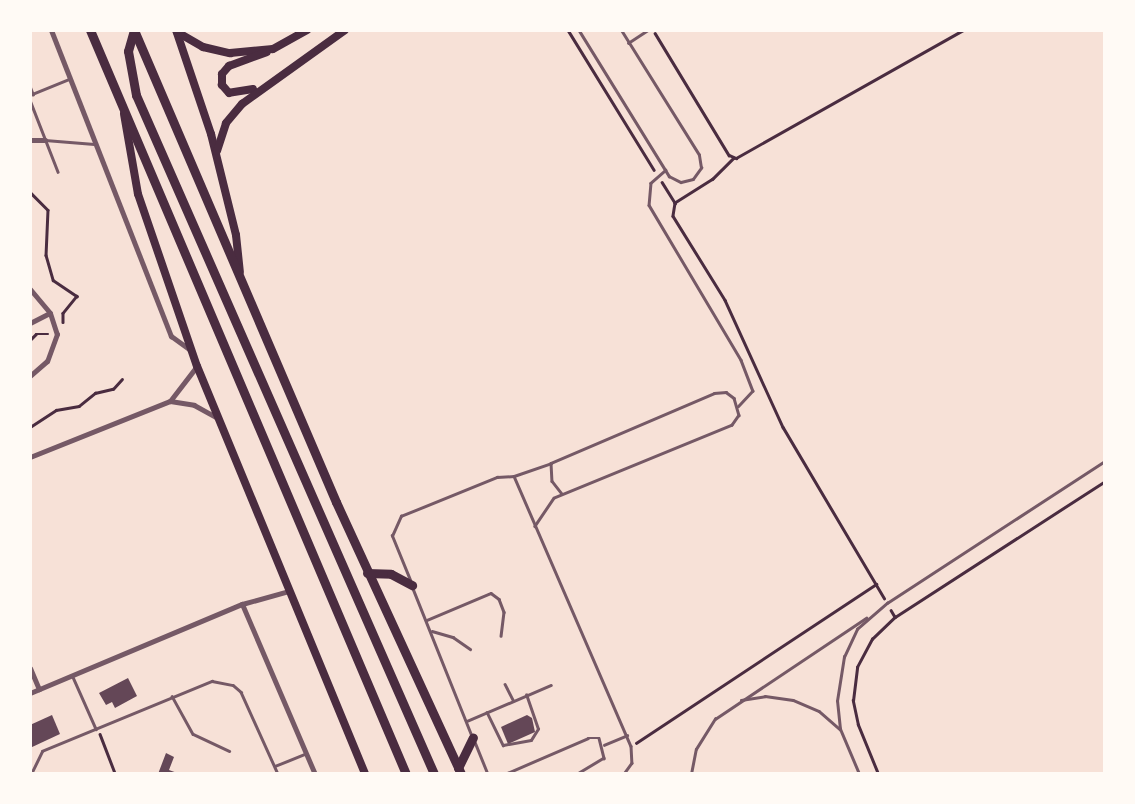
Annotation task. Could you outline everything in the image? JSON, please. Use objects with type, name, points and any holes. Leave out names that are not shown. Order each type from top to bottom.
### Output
[{"type":"highway","points":[[90,30],[406,774]]},
{"type":"highway","points":[[134,30],[368,573],[460,771]]},
{"type":"highway","points":[[134,30],[128,51],[136,95],[434,774]]},
{"type":"highway","points":[[368,573],[391,574],[412,585]]},
{"type":"highway","points":[[460,771],[473,737]]},
{"type":"main road","points":[[266,83],[233,95],[224,88],[221,78],[229,66],[273,50],[307,30]]},
{"type":"main road","points":[[216,158],[226,123],[266,83],[345,30]]},
{"type":"main road","points":[[176,31],[216,51],[273,50]]},
{"type":"main road","points":[[176,31],[203,105],[236,235],[240,272]]},
{"type":"main road","points":[[124,114],[138,194],[197,366],[365,774]]},
{"type":"street","points":[[51,30],[171,336],[192,351]]},
{"type":"street","points":[[30,140],[46,140]]},
{"type":"street","points":[[30,289],[50,313],[57,334],[47,360],[30,376]]},
{"type":"street","points":[[30,323],[50,313]]},
{"type":"street","points":[[30,457],[170,401],[197,366]]},
{"type":"street","points":[[170,401],[194,405],[216,416]]},
{"type":"street","points":[[30,693],[242,604],[289,591]]},
{"type":"street","points":[[242,604],[316,774]]},
{"type":"street","points":[[30,668],[39,689]]},
{"type":"lane","points":[[579,30],[666,170],[674,180],[687,181],[698,174],[701,162],[621,30]]},
{"type":"lane","points":[[628,43],[648,30]]},
{"type":"lane","points":[[30,86],[31,94],[71,78]]},
{"type":"lane","points":[[30,100],[58,172]]},
{"type":"lane","points":[[46,140],[98,145]]},
{"type":"lane","points":[[536,526],[547,504],[563,494],[733,425],[738,406],[753,391],[741,360],[657,223],[648,194],[658,177],[666,170]]},
{"type":"lane","points":[[488,774],[392,536],[397,520],[498,477],[514,477],[551,463],[714,393],[731,394],[738,406]]},
{"type":"lane","points":[[691,774],[696,749],[707,728],[738,701],[1105,461]]},
{"type":"lane","points":[[551,463],[552,481],[563,494]]},
{"type":"lane","points":[[514,477],[627,734],[632,763],[624,774]]},
{"type":"lane","points":[[427,620],[491,593],[505,612],[501,636]]},
{"type":"lane","points":[[859,774],[840,729],[840,672],[850,643],[869,616]]},
{"type":"lane","points":[[432,631],[453,637],[470,649]]},
{"type":"lane","points":[[73,676],[97,728]]},
{"type":"lane","points":[[31,774],[42,751],[212,681],[233,685],[241,692],[278,774]]},
{"type":"lane","points":[[505,684],[513,700]]},
{"type":"lane","points":[[467,721],[551,685]]},
{"type":"lane","points":[[487,712],[503,744],[511,747],[531,740],[538,729],[526,695]]},
{"type":"lane","points":[[172,696],[193,734],[229,751]]},
{"type":"lane","points":[[738,701],[765,696],[793,700],[819,711],[840,729]]},
{"type":"lane","points":[[603,745],[627,734]]},
{"type":"lane","points":[[505,774],[592,736],[603,745]]},
{"type":"lane","points":[[577,774],[601,762],[603,745]]},
{"type":"lane","points":[[275,766],[307,753]]},
{"type":"path","points":[[568,30],[675,203],[673,216],[725,300],[783,427],[895,617]]},
{"type":"path","points":[[653,30],[734,158]]},
{"type":"path","points":[[675,203],[713,179],[734,158],[963,30]]},
{"type":"path","points":[[30,192],[48,210],[46,255],[53,280],[77,296],[63,313],[63,331],[57,334],[36,334],[30,341]]},
{"type":"path","points":[[30,213],[30,234]]},
{"type":"path","points":[[30,426],[56,410],[79,406],[95,393],[113,388],[122,379]]},
{"type":"path","points":[[878,774],[858,726],[853,688],[861,657],[878,631],[895,617],[1105,481]]},
{"type":"path","points":[[631,746],[876,584]]},
{"type":"path","points":[[97,728],[116,774]]},
{"type":"building","points":[[128,678],[137,696],[115,708],[112,702],[106,705],[99,693]]},
{"type":"building","points":[[52,715],[60,734],[30,748],[30,725]]},
{"type":"building","points":[[527,715],[532,718],[535,732],[508,744],[501,727]]},
{"type":"building","points":[[166,753],[174,757],[169,770],[180,774],[158,774]]}]
